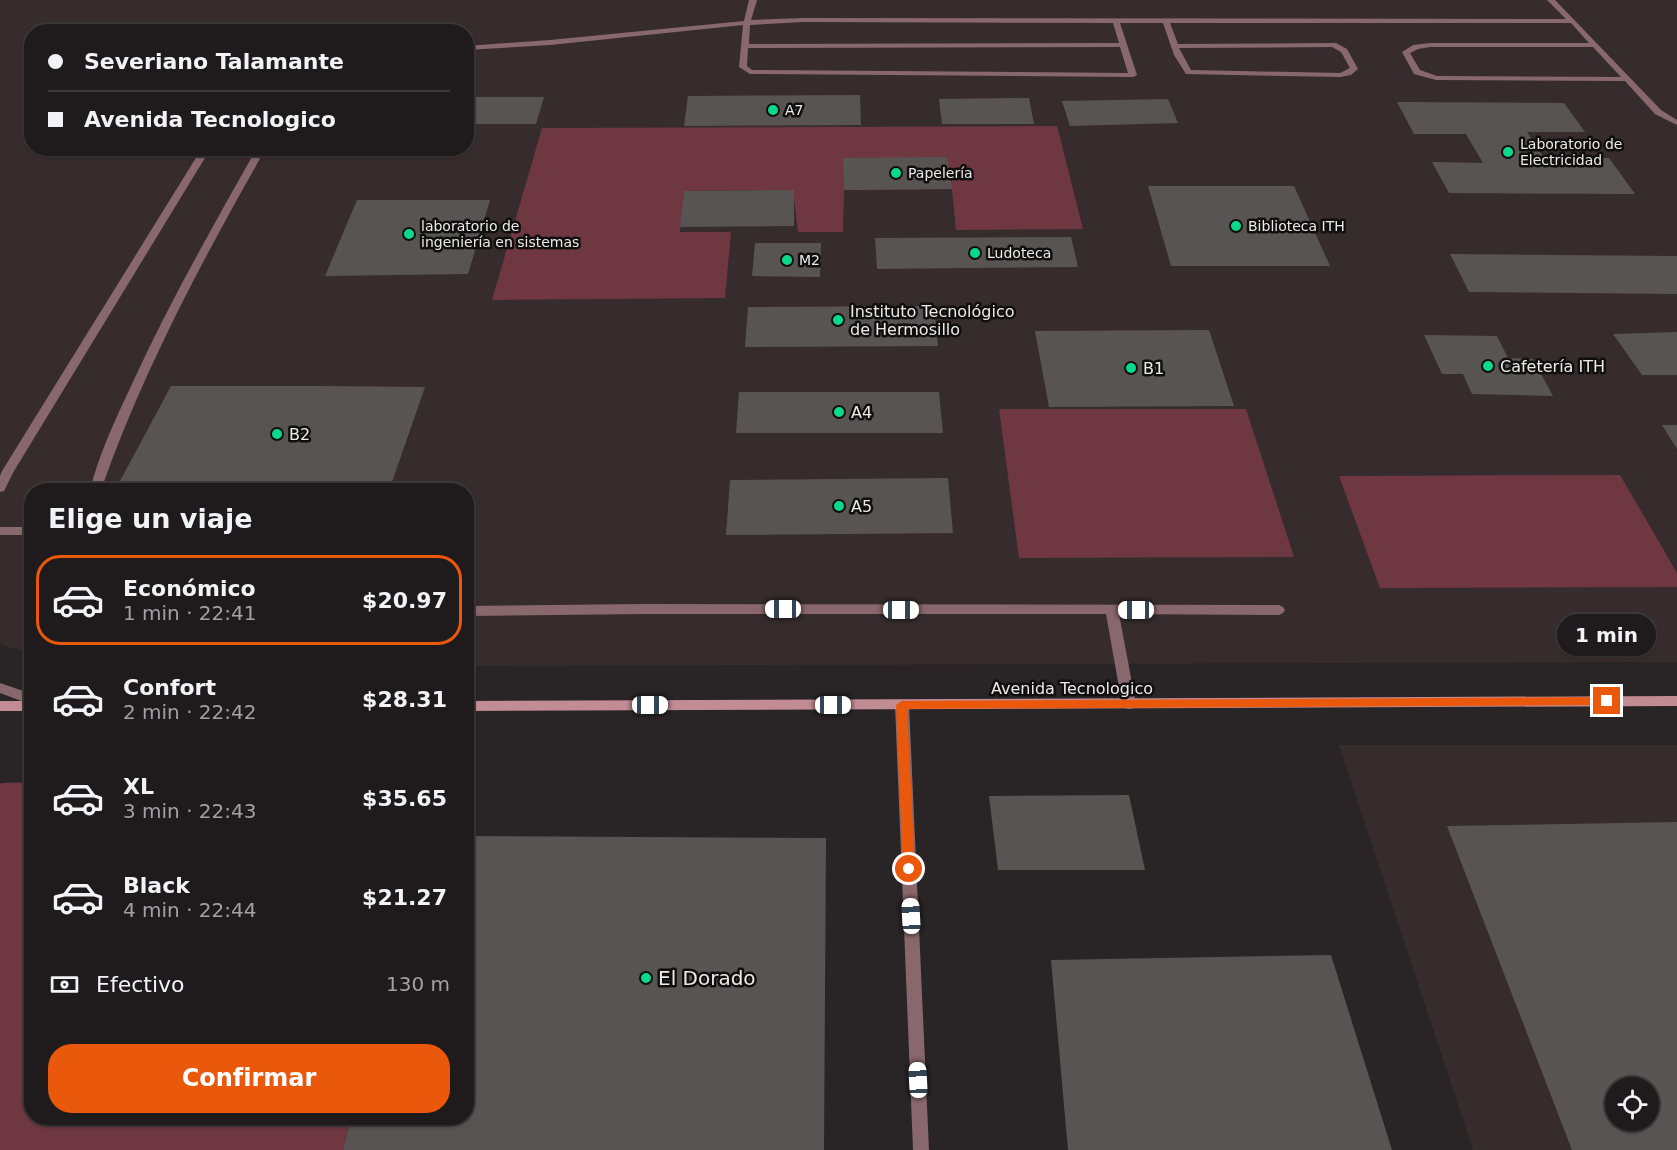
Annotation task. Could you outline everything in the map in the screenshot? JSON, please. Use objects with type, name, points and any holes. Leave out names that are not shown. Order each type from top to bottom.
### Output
[{"type":"street","name":"Avenida Tecnologico","points":[[474,706],[1677,701]]},
{"type":"street","points":[[0,706],[24,706]]},
{"type":"lane","points":[[753,0],[747,22],[744,70],[757,73],[1133,75],[1116,21]]},
{"type":"lane","points":[[1551,0],[1574,21],[1658,112],[1677,123]]},
{"type":"lane","points":[[1166,21],[1176,46],[1185,68],[1195,73],[1340,75],[1348,74],[1354,69],[1344,51],[1333,45],[1176,46]]},
{"type":"lane","points":[[474,48],[564,43],[747,22],[1574,21]]},
{"type":"lane","points":[[746,46],[1123,45]]},
{"type":"lane","points":[[1596,45],[1430,45],[1416,47],[1406,52],[1417,72],[1436,78],[1627,79]]},
{"type":"lane","points":[[0,488],[4,474],[202,156]]},
{"type":"lane","points":[[98,483],[123,415],[154,347],[185,284],[257,156]]},
{"type":"lane","points":[[0,531],[24,531]]},
{"type":"lane","points":[[474,611],[1279,610]]},
{"type":"lane","points":[[1112,611],[1129,704]]},
{"type":"lane","points":[[0,688],[24,697]]},
{"type":"lane","points":[[902,705],[921,1150]]},
{"type":"shaded area","name":"Instituto Tecnológico de Hermosillo","points":[[0,0],[1677,0],[1677,662],[474,666],[474,483],[24,483],[24,651],[4,646],[0,642]]},
{"type":"shaded area","points":[[1057,126],[1083,229],[956,230],[952,189],[844,190],[843,232],[798,232],[793,190],[684,191],[680,232],[731,232],[725,298],[492,300],[542,128]]},
{"type":"shaded area","points":[[999,409],[1246,409],[1294,557],[1019,558]]},
{"type":"shaded area","points":[[1620,475],[1677,573],[1677,587],[1380,588],[1339,476]]},
{"type":"shaded area","points":[[1339,745],[1677,745],[1677,1150],[1473,1150]]},
{"type":"shaded area","points":[[24,782],[24,1125],[349,1125],[343,1150],[0,1150],[1,783]]},
{"type":"building","name":"A7","points":[[860,95],[861,125],[684,126],[688,96]]},
{"type":"building","points":[[474,97],[544,97],[536,124],[474,124]]},
{"type":"building","points":[[1029,98],[1034,124],[942,124],[939,99]]},
{"type":"building","points":[[1168,99],[1178,123],[1070,126],[1062,101]]},
{"type":"building","name":"Laboratorio de Electricidad","points":[[1397,102],[1564,103],[1585,132],[1527,132],[1544,158],[1609,158],[1635,194],[1449,193],[1432,162],[1483,163],[1466,134],[1414,134]]},
{"type":"building","name":"Papelería","points":[[947,157],[952,189],[844,190],[843,158]]},
{"type":"building","name":"Biblioteca ITH","points":[[1148,186],[1294,186],[1330,266],[1171,266]]},
{"type":"building","points":[[794,190],[794,226],[680,227],[684,191]]},
{"type":"building","points":[[357,200],[490,200],[468,274],[325,276]]},
{"type":"building","name":"Ludoteca","points":[[1071,237],[1078,267],[877,269],[875,238]]},
{"type":"building","name":"M2","points":[[755,243],[821,243],[820,277],[752,276]]},
{"type":"building","points":[[1450,254],[1677,256],[1677,294],[1469,292]]},
{"type":"building","points":[[934,306],[938,346],[745,347],[748,307]]},
{"type":"building","name":"B1","points":[[1209,330],[1234,406],[1049,407],[1035,331]]},
{"type":"building","points":[[1677,332],[1677,375],[1642,375],[1613,334]]},
{"type":"building","name":"Cafetería ITH","points":[[1424,335],[1497,336],[1508,358],[1533,359],[1553,396],[1472,394],[1463,374],[1442,374]]},
{"type":"building","name":"B2","points":[[171,386],[425,387],[392,482],[120,481]]},
{"type":"building","name":"A4","points":[[739,392],[939,392],[943,433],[736,433]]},
{"type":"building","points":[[1662,425],[1677,425],[1677,449]]},
{"type":"building","name":"A5","points":[[948,478],[953,533],[726,535],[730,480]]},
{"type":"building","points":[[1129,795],[1145,870],[998,870],[989,796]]},
{"type":"building","points":[[1677,822],[1677,1150],[1572,1150],[1447,826]]},
{"type":"building","name":"El Dorado","points":[[474,836],[826,838],[824,1150],[343,1150],[349,1125],[474,1125]]},
{"type":"building","points":[[1331,955],[1392,1150],[1068,1150],[1051,960]]},
{"type":"place","name":"A7","points":[[773,110]]},
{"type":"place","name":"Laboratorio de Electricidad","points":[[1508,152]]},
{"type":"place","name":"Papelería","points":[[896,173]]},
{"type":"place","name":"Biblioteca ITH","points":[[1236,226]]},
{"type":"place","name":"laboratorio de ingeniería en sistemas","points":[[409,234]]},
{"type":"place","name":"Ludoteca","points":[[975,253]]},
{"type":"place","name":"M2","points":[[787,260]]},
{"type":"place","name":"Instituto Tecnológico de Hermosillo","points":[[838,320]]},
{"type":"place","name":"Cafetería ITH","points":[[1488,366]]},
{"type":"place","name":"B1","points":[[1131,368]]},
{"type":"place","name":"A4","points":[[839,412]]},
{"type":"place","name":"B2","points":[[277,434]]},
{"type":"place","name":"A5","points":[[839,506]]},
{"type":"place","name":"El Dorado","points":[[646,978]]},
{"type":"route","points":[[909,869],[902,705],[1607,701]]}]
